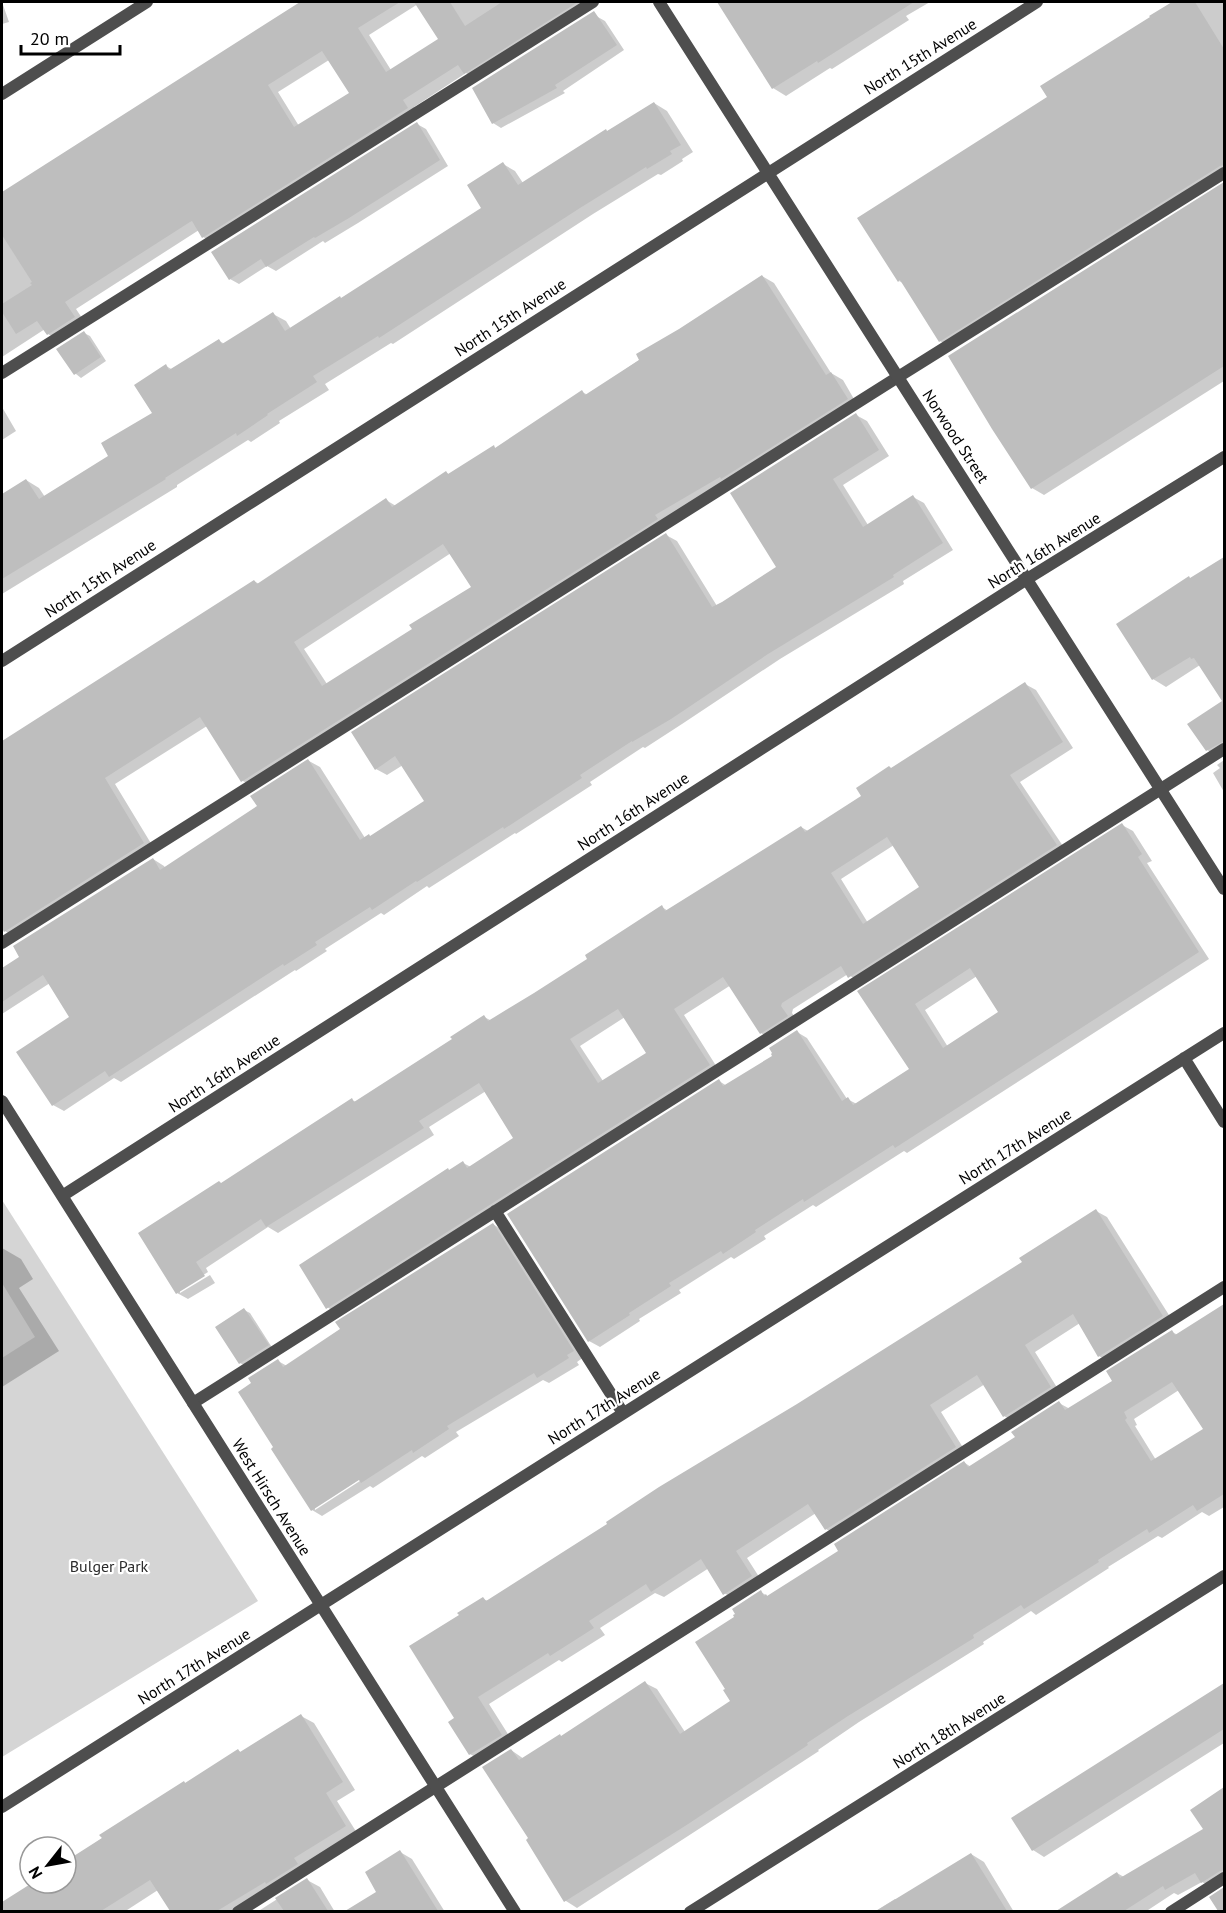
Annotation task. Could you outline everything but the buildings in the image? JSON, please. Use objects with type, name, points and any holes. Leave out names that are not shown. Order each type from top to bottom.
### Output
[{"type":"street","points":[[2,94],[147,2]]},
{"type":"street","points":[[2,373],[593,2]]},
{"type":"street","name":"Norwood Street","points":[[659,2],[1224,889]]},
{"type":"street","name":"North 15th Avenue","points":[[2,661],[1037,2]]},
{"type":"street","points":[[2,943],[1224,173]]},
{"type":"street","name":"North 16th Avenue","points":[[62,1196],[1027,579],[1224,457]]},
{"type":"street","points":[[193,1403],[1224,749]]},
{"type":"street","name":"North 17th Avenue","points":[[2,1807],[1224,1033]]},
{"type":"street","points":[[1184,1058],[1224,1122]]},
{"type":"street","name":"West Hirsch Avenue","points":[[3,1108],[62,1196],[515,1911]]},
{"type":"street","points":[[495,1211],[623,1413]]},
{"type":"street","points":[[238,1911],[1224,1287]]},
{"type":"street","name":"North 18th Avenue","points":[[690,1911],[1224,1576]]},
{"type":"street","points":[[1172,1911],[1224,1878]]},
{"type":"green space","name":"Bulger Park","points":[[2,1200],[258,1601],[2,1757]]}]
